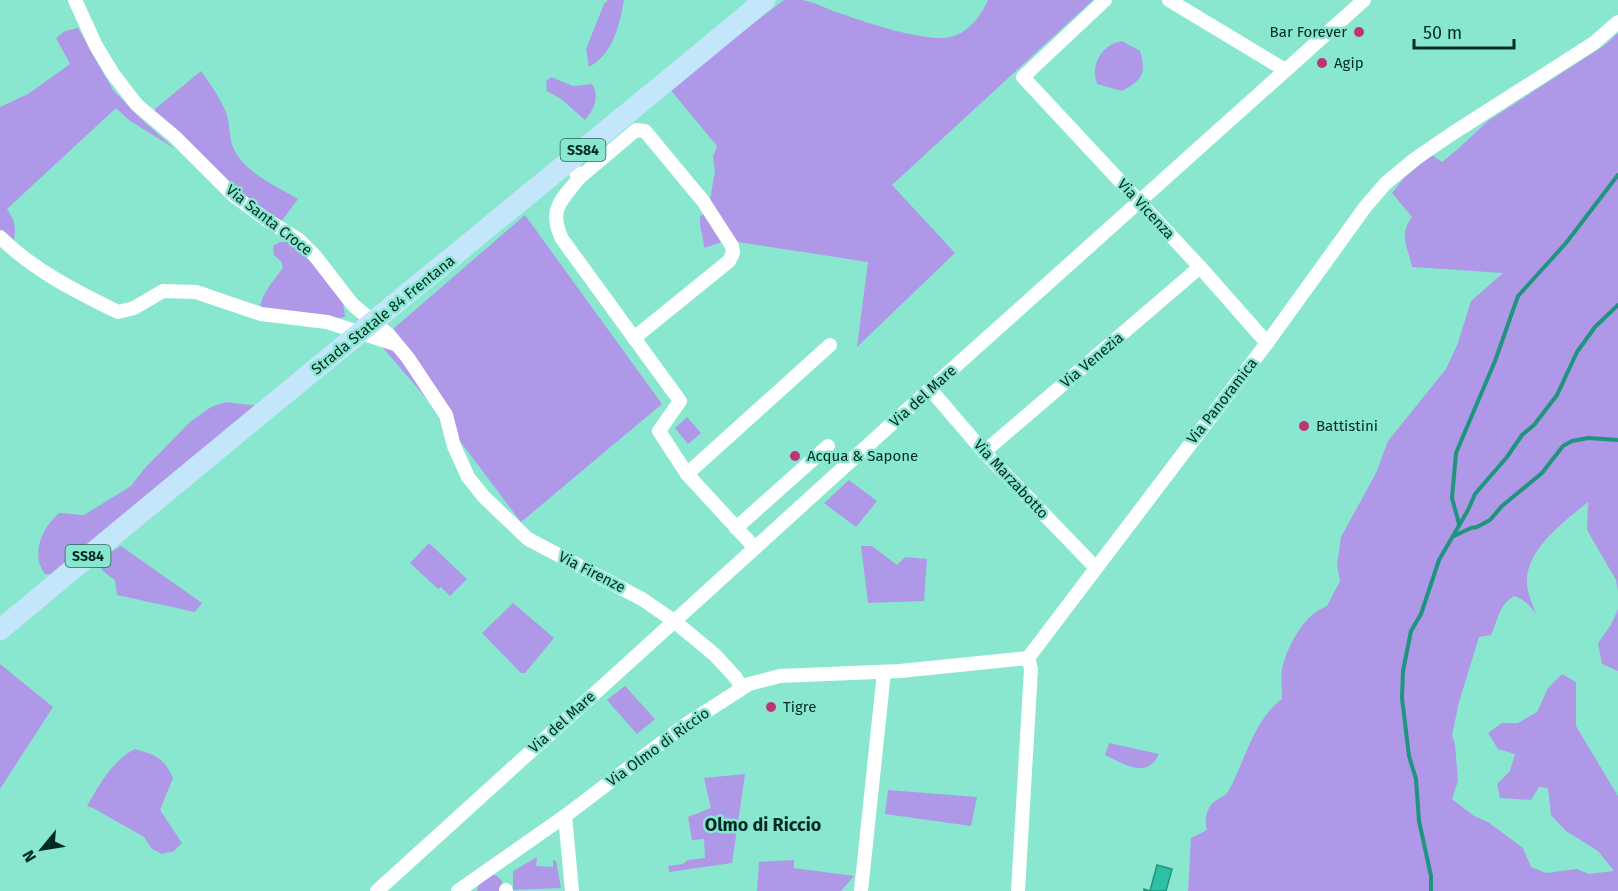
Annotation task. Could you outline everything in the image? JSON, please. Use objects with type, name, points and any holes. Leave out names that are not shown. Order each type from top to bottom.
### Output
[{"type":"main road","name":"Strada Statale 84 Frentana","points":[[0,630],[175,483],[401,300],[574,170],[765,0]]},
{"type":"street","name":"Via Santa Croce","points":[[75,0],[96,46],[113,74],[137,105],[174,136],[233,195],[299,240],[315,256],[353,305],[389,334],[446,415],[454,446]]},
{"type":"street","name":"Via Vicenza","points":[[1105,0],[1023,77],[1200,267],[1267,343]]},
{"type":"street","points":[[1169,0],[1285,70]]},
{"type":"street","name":"Via del Mare","points":[[376,891],[1364,0]]},
{"type":"street","name":"Via Panoramica","points":[[1028,658],[1267,343],[1366,206],[1386,183],[1415,159],[1453,133],[1594,43],[1618,22]]},
{"type":"street","points":[[634,338],[729,261],[733,253],[732,246],[703,201],[645,131],[636,130],[574,170],[556,209],[555,225],[562,239],[680,402],[659,431],[687,474],[755,548]]},
{"type":"street","points":[[0,237],[53,277],[83,296],[118,312],[134,308],[163,291],[196,292],[261,314],[327,322],[397,345]]},
{"type":"street","name":"Via Venezia","points":[[984,452],[1200,267]]},
{"type":"street","points":[[687,474],[830,345]]},
{"type":"street","name":"Via Marzabotto","points":[[930,389],[984,452],[1095,567]]},
{"type":"street","name":"Via Firenze","points":[[454,446],[468,477],[478,490],[528,538],[642,598],[674,621],[715,656],[736,678],[742,688]]},
{"type":"street","points":[[736,528],[828,446]]},
{"type":"street","points":[[1018,891],[1031,669],[1028,658]]},
{"type":"street","name":"Via Olmo di Riccio","points":[[459,891],[565,816],[685,726],[749,684],[780,676],[884,672],[1028,658]]},
{"type":"street","points":[[861,891],[884,672]]},
{"type":"street","points":[[565,816],[572,891]]},
{"type":"shaded area","points":[[608,0],[624,0],[617,29],[610,47],[589,67],[586,49],[604,4]]},
{"type":"shaded area","points":[[784,0],[803,0],[894,30],[942,38],[960,34],[970,26],[988,0],[1093,0],[892,185],[955,253],[857,347],[868,262],[732,241],[704,248],[700,217],[708,211],[715,171],[713,157],[717,146],[669,88]]},
{"type":"shaded area","points":[[78,28],[113,90],[175,149],[129,120],[116,108],[7,209],[14,225],[13,242],[0,231],[0,107],[28,94],[70,64],[56,38],[65,31]]},
{"type":"shaded area","points":[[1618,33],[1618,591],[1616,580],[1587,530],[1588,502],[1549,537],[1533,558],[1528,570],[1527,582],[1536,614],[1526,603],[1514,596],[1502,608],[1491,635],[1479,637],[1459,702],[1452,735],[1455,744],[1458,781],[1452,799],[1523,848],[1531,867],[1546,873],[1577,869],[1589,874],[1614,871],[1598,851],[1566,831],[1551,815],[1548,788],[1539,787],[1531,800],[1500,798],[1497,784],[1510,771],[1515,754],[1498,749],[1488,733],[1502,723],[1518,723],[1537,712],[1548,688],[1562,674],[1576,682],[1576,726],[1618,796],[1618,891],[1188,891],[1191,838],[1207,830],[1206,819],[1209,808],[1229,790],[1257,729],[1272,708],[1282,699],[1282,669],[1289,648],[1305,622],[1327,606],[1340,581],[1337,565],[1341,537],[1376,473],[1388,441],[1446,369],[1458,343],[1471,301],[1503,273],[1412,267],[1405,236],[1412,217],[1392,193],[1404,178],[1432,155],[1442,162],[1488,121],[1605,45]]},
{"type":"shaded area","points":[[1122,41],[1140,51],[1143,71],[1138,80],[1122,91],[1097,84],[1095,70],[1103,51]]},
{"type":"shaded area","points":[[201,71],[225,109],[232,143],[244,164],[261,178],[298,199],[281,222],[246,203],[155,117],[155,109]]},
{"type":"shaded area","points":[[551,77],[573,86],[592,84],[596,98],[585,120],[561,99],[547,91],[546,81]]},
{"type":"shaded area","points":[[525,215],[662,404],[521,522],[438,412],[378,342]]},
{"type":"shaded area","points":[[280,242],[290,242],[306,254],[343,302],[345,317],[332,319],[260,308],[266,292],[283,268],[281,261],[274,255],[273,246]]},
{"type":"shaded area","points":[[226,402],[258,406],[55,575],[45,574],[38,558],[38,550],[43,534],[59,513],[84,515],[131,486],[144,469],[190,422],[211,407]]},
{"type":"shaded area","points":[[687,417],[701,433],[688,444],[675,428]]},
{"type":"shaded area","points":[[849,480],[877,501],[856,527],[824,503]]},
{"type":"shaded area","points":[[429,543],[467,579],[450,596],[441,587],[438,589],[410,563]]},
{"type":"shaded area","points":[[121,546],[202,603],[195,612],[117,595],[115,580],[102,569],[99,559]]},
{"type":"shaded area","points":[[861,546],[872,546],[897,565],[905,557],[927,559],[924,601],[868,603]]},
{"type":"shaded area","points":[[513,603],[554,638],[525,673],[521,673],[482,633]]},
{"type":"shaded area","points":[[1618,609],[1618,671],[1602,664],[1598,643],[1611,625]]},
{"type":"shaded area","points":[[0,664],[53,707],[0,789]]},
{"type":"shaded area","points":[[625,686],[655,719],[637,734],[607,700]]},
{"type":"shaded area","points":[[1109,743],[1159,754],[1148,766],[1135,768],[1105,755]]},
{"type":"shaded area","points":[[135,749],[158,758],[173,778],[160,810],[182,843],[174,851],[162,854],[152,849],[144,837],[87,806],[113,766]]},
{"type":"shaded area","points":[[745,774],[732,863],[669,872],[668,866],[705,858],[704,839],[692,840],[688,817],[711,808],[704,778]]},
{"type":"shaded area","points":[[888,790],[977,797],[971,826],[885,814]]},
{"type":"shaded area","points":[[537,857],[536,866],[553,867],[553,860],[556,861],[561,888],[513,890],[513,871]]},
{"type":"shaded area","points":[[794,860],[794,868],[854,876],[841,891],[757,891],[759,862]]},
{"type":"shaded area","points":[[1157,865],[1172,869],[1166,891],[1150,891]]},
{"type":"shaded area","points":[[492,874],[502,881],[502,891],[477,891],[479,882]]},
{"type":"waterway","points":[[1459,524],[1452,498],[1456,453],[1495,361],[1518,296],[1566,243],[1618,175]]},
{"type":"waterway","points":[[1431,891],[1431,876],[1419,821],[1416,779],[1409,756],[1402,698],[1403,671],[1411,631],[1421,614],[1439,560],[1475,494],[1557,395],[1577,352],[1595,327],[1618,305]]},
{"type":"waterway","points":[[1454,536],[1490,520],[1502,506],[1542,473],[1563,446],[1572,441],[1588,438],[1618,440]]},
{"type":"place","name":"Bar Forever","points":[[1359,32]]},
{"type":"place","name":"Agip","points":[[1322,63]]},
{"type":"place","name":"Battistini","points":[[1304,426]]},
{"type":"place","name":"Acqua & Sapone","points":[[795,456]]},
{"type":"place","name":"Tigre","points":[[771,707]]},
{"type":"district","name":"Olmo di Riccio","points":[[763,825]]}]
